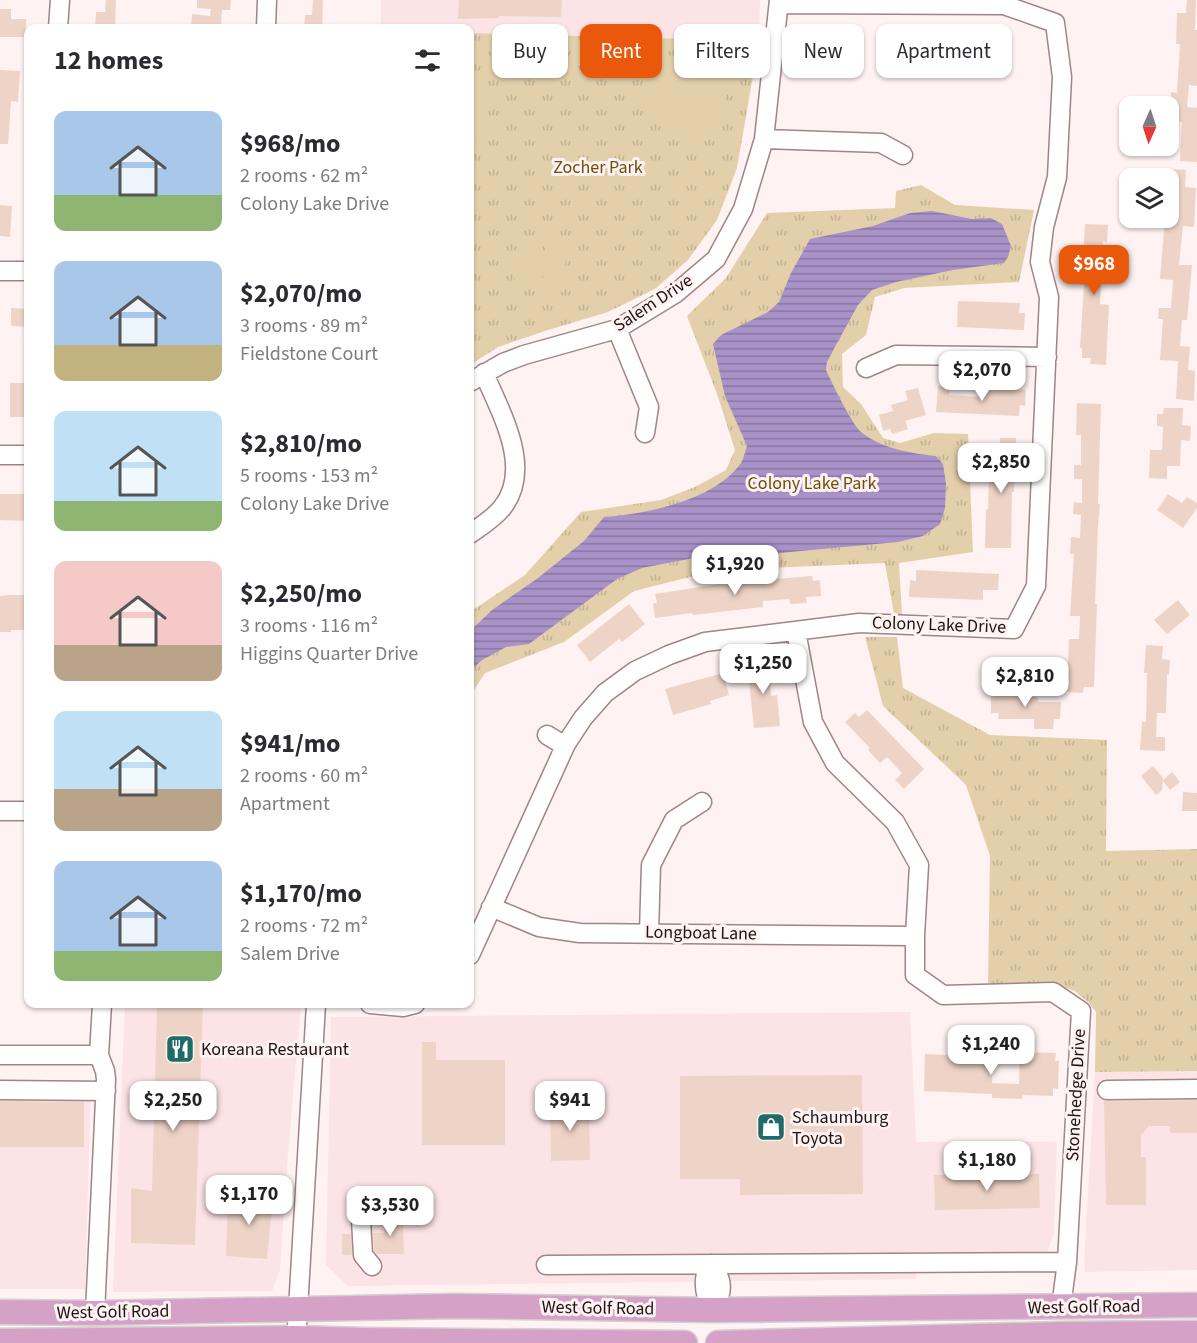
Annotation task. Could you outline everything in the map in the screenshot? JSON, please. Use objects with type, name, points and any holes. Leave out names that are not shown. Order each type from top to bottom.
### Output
[{"type":"main road","name":"West Golf Road","points":[[0,1312],[95,1313],[455,1306],[712,1310],[1197,1305]]},
{"type":"main road","name":"West Golf Road","points":[[718,1343],[1060,1334],[1197,1333]]},
{"type":"main road","name":"West Golf Road","points":[[0,1341],[296,1340],[685,1343]]},
{"type":"street","points":[[58,24],[60,0]]},
{"type":"street","points":[[266,24],[267,0]]},
{"type":"street","name":"Salem Drive","points":[[477,377],[524,355],[617,329],[676,293],[716,259],[743,208],[764,139],[779,2]]},
{"type":"street","name":"Colony Lake Drive","points":[[474,947],[565,746],[583,718],[605,693],[634,671],[705,642],[859,623],[1014,629],[1036,586],[1049,297],[1040,262],[1044,227],[1057,177],[1062,77],[1055,23],[1004,5],[779,2]]},
{"type":"street","points":[[764,139],[881,143],[903,155]]},
{"type":"street","points":[[0,271],[24,271]]},
{"type":"street","points":[[617,329],[649,407],[645,433]]},
{"type":"street","points":[[866,368],[896,355],[1047,357]]},
{"type":"street","points":[[474,531],[501,509],[510,494],[516,472],[514,452],[508,431],[477,377]]},
{"type":"street","points":[[0,455],[24,455]]},
{"type":"street","name":"Stonehedge Drive","points":[[796,631],[813,722],[835,763],[895,822],[919,865],[915,975],[943,995],[1053,992],[1081,1011],[1067,1262],[1060,1307]]},
{"type":"street","points":[[547,735],[565,746]]},
{"type":"street","points":[[649,933],[651,865],[674,820],[702,802]]},
{"type":"street","points":[[0,811],[24,811]]},
{"type":"street","name":"Longboat Lane","points":[[491,907],[538,927],[580,933],[915,936]]},
{"type":"street","points":[[95,1313],[106,1091],[105,1071],[99,1055],[102,1008]]},
{"type":"street","points":[[296,1340],[316,1008]]},
{"type":"street","points":[[0,1055],[99,1055]]},
{"type":"street","points":[[1107,1090],[1197,1089]]},
{"type":"street","points":[[0,1090],[106,1091]]},
{"type":"street","points":[[360,1203],[367,1260]]},
{"type":"street","points":[[546,1265],[1067,1262]]},
{"type":"street","points":[[711,1264],[719,1274],[721,1285],[720,1299],[712,1310]]},
{"type":"shaded area","points":[[381,0],[760,0],[759,24],[674,24],[674,39],[662,38],[662,24],[580,24],[580,36],[568,36],[568,24],[492,24],[492,34],[474,33],[474,24],[381,24]]},
{"type":"shaded area","name":"Colony Lake Park","points":[[932,211],[972,219],[991,218],[1002,224],[1011,246],[1008,257],[1004,263],[953,270],[896,282],[872,290],[858,305],[827,362],[826,370],[847,412],[861,432],[887,446],[906,452],[936,456],[943,464],[946,484],[945,508],[940,524],[923,536],[898,542],[743,558],[694,558],[642,568],[617,579],[529,644],[506,647],[482,660],[474,667],[474,627],[492,610],[538,578],[584,541],[604,517],[659,508],[698,496],[715,487],[741,463],[747,446],[725,396],[713,344],[721,335],[768,312],[779,302],[791,273],[810,239],[873,226],[910,213]]},
{"type":"shaded area","points":[[125,1008],[301,1008],[280,1270],[272,1291],[113,1292]]},
{"type":"shaded area","points":[[910,1012],[916,1142],[1057,1142],[1054,1234],[1047,1251],[919,1253],[916,1279],[348,1286],[326,1265],[331,1017]]},
{"type":"shaded area","points":[[1197,1071],[1197,1270],[1085,1272],[1095,1072]]},
{"type":"shaded area","points":[[91,1083],[85,1289],[0,1289],[0,1084]]},
{"type":"green space","name":"Zocher Park","points":[[474,33],[492,34],[492,78],[568,78],[568,36],[580,36],[580,78],[662,78],[662,38],[674,39],[674,78],[753,78],[737,168],[717,220],[688,260],[655,289],[608,312],[498,347],[474,362]]},
{"type":"green space","points":[[669,58],[674,58],[674,78],[725,78],[726,114],[719,114],[719,133],[678,129],[660,122],[654,115],[649,101],[650,78],[662,78],[662,63],[669,63]]},
{"type":"green space","points":[[474,80],[478,86],[484,109],[482,130],[474,141]]},
{"type":"green space","name":"Colony Lake Park","points":[[921,185],[955,205],[1034,210],[1019,282],[904,288],[875,297],[866,335],[842,354],[843,387],[861,404],[883,438],[900,443],[934,433],[968,434],[973,552],[899,563],[902,614],[894,614],[885,563],[718,570],[634,591],[564,642],[485,673],[474,690],[474,609],[525,575],[581,512],[661,500],[695,487],[726,470],[735,450],[717,394],[687,316],[726,278],[767,213],[895,208],[896,191]]},
{"type":"green space","points":[[518,241],[539,244],[534,289],[514,287]]},
{"type":"green space","points":[[546,244],[567,246],[563,292],[542,290]]},
{"type":"green space","points":[[865,637],[897,637],[903,688],[990,735],[1107,740],[1106,851],[1197,849],[1197,1071],[1095,1072],[1096,1012],[1075,991],[1054,984],[988,985],[990,856],[966,785],[883,706]]},
{"type":"building","points":[[106,0],[116,0],[115,24],[95,24],[96,12],[105,12]]},
{"type":"building","points":[[197,0],[231,0],[230,10],[222,10],[221,24],[191,24],[192,14],[210,16],[211,9],[197,8]]},
{"type":"building","points":[[313,0],[323,0],[322,24],[304,24],[305,15],[312,15]]},
{"type":"building","points":[[459,0],[562,0],[561,17],[499,16],[499,18],[458,19]]},
{"type":"building","points":[[1187,0],[1196,0],[1197,86],[1189,85],[1187,107],[1197,108],[1197,162],[1180,161],[1182,122],[1179,122],[1179,96],[1171,96],[1171,92],[1177,93],[1180,44],[1176,44],[1177,13],[1186,13]]},
{"type":"building","points":[[0,9],[11,9],[11,19],[26,19],[24,37],[0,37]]},
{"type":"building","points":[[0,70],[20,71],[18,102],[11,101],[8,144],[0,144]]},
{"type":"building","points":[[1179,170],[1186,170],[1185,187],[1196,188],[1194,227],[1183,226],[1179,265],[1192,265],[1187,320],[1182,320],[1180,346],[1190,347],[1188,370],[1195,371],[1194,401],[1176,399],[1178,361],[1160,360],[1163,319],[1158,319],[1159,308],[1171,308],[1173,280],[1160,279],[1164,228],[1179,228]]},
{"type":"building","points":[[0,205],[12,206],[10,237],[0,236]]},
{"type":"building","points":[[1085,224],[1108,225],[1107,242],[1103,241],[1100,304],[1109,305],[1106,365],[1090,364],[1091,358],[1082,358],[1082,348],[1080,348],[1084,285],[1077,284],[1079,259],[1083,259]]},
{"type":"building","points":[[958,301],[1020,303],[1019,313],[1025,313],[1024,330],[957,327]]},
{"type":"building","points":[[11,308],[24,309],[24,327],[11,326]]},
{"type":"building","points":[[10,383],[24,383],[24,417],[10,417]]},
{"type":"building","points":[[938,386],[950,387],[949,395],[980,397],[981,388],[1026,390],[1025,406],[1020,405],[1019,416],[936,412]]},
{"type":"building","points":[[918,388],[926,415],[905,421],[908,429],[892,434],[890,429],[883,431],[879,415],[893,411],[891,405],[908,400],[905,391]]},
{"type":"building","points":[[1077,403],[1101,404],[1094,687],[1084,687],[1083,693],[1067,692],[1069,639],[1079,639],[1080,616],[1070,616],[1074,554],[1070,554],[1071,537],[1080,538],[1081,515],[1073,514],[1074,502],[1082,503],[1082,479],[1074,479],[1074,465],[1081,465],[1081,435],[1076,435]]},
{"type":"building","points":[[1164,408],[1183,408],[1182,425],[1191,426],[1190,441],[1181,440],[1180,466],[1167,466],[1167,479],[1149,478],[1150,450],[1162,450],[1163,427],[1157,426],[1157,414],[1163,414]]},
{"type":"building","points":[[1000,438],[1016,438],[1011,548],[985,548],[990,443],[1000,444]]},
{"type":"building","points":[[0,494],[24,494],[24,521],[0,520]]},
{"type":"building","points":[[1168,494],[1182,503],[1187,497],[1197,503],[1197,508],[1183,528],[1157,510]]},
{"type":"building","points":[[916,570],[999,574],[998,590],[983,590],[983,600],[909,597],[910,580],[916,581]]},
{"type":"building","points":[[812,576],[813,581],[820,580],[821,596],[806,597],[807,603],[790,604],[789,599],[763,601],[763,607],[655,618],[653,603],[657,603],[655,594],[726,583]]},
{"type":"building","points":[[24,595],[24,630],[0,632],[0,596]]},
{"type":"building","points":[[1178,600],[1190,615],[1167,634],[1154,620]]},
{"type":"building","points":[[629,604],[645,624],[622,642],[619,639],[590,662],[577,645]]},
{"type":"building","points":[[1146,645],[1163,646],[1162,659],[1170,660],[1169,675],[1167,674],[1166,713],[1157,713],[1156,737],[1165,737],[1165,751],[1140,750],[1142,722],[1146,722],[1147,673],[1144,673]]},
{"type":"building","points":[[772,659],[773,669],[769,669],[771,696],[777,695],[780,726],[754,728],[747,662]]},
{"type":"building","points":[[723,673],[729,695],[710,701],[711,704],[673,715],[665,689]]},
{"type":"building","points":[[991,690],[1023,691],[1023,697],[1038,697],[1038,702],[1061,702],[1060,719],[1054,719],[1053,729],[1034,729],[1034,719],[998,719],[999,713],[991,713]]},
{"type":"building","points":[[867,710],[924,769],[904,789],[895,780],[902,773],[887,757],[880,763],[868,750],[870,748],[845,722],[855,713],[859,717]]},
{"type":"building","points":[[1153,766],[1163,780],[1172,772],[1180,782],[1170,790],[1163,781],[1162,790],[1156,795],[1141,776]]},
{"type":"building","points":[[1183,792],[1197,793],[1197,811],[1182,811]]},
{"type":"building","points":[[157,1008],[203,1008],[195,1245],[131,1243],[131,1188],[152,1191]]},
{"type":"building","points":[[422,1042],[436,1042],[436,1060],[505,1060],[505,1145],[422,1145]]},
{"type":"building","points":[[1020,1052],[1056,1053],[1055,1061],[1059,1061],[1058,1089],[1053,1088],[1053,1096],[1023,1095],[1022,1099],[992,1098],[992,1094],[924,1091],[925,1054],[993,1057],[992,1083],[1019,1084]]},
{"type":"building","name":"Schaumburg Toyota","points":[[862,1075],[863,1194],[740,1195],[740,1179],[680,1179],[680,1076]]},
{"type":"building","points":[[1197,1100],[1197,1133],[1170,1133],[1170,1126],[1149,1126],[1141,1135],[1141,1157],[1146,1157],[1146,1205],[1106,1205],[1104,1101]]},
{"type":"building","points":[[0,1101],[84,1102],[84,1147],[0,1147]]},
{"type":"building","points":[[589,1103],[590,1160],[551,1161],[550,1104]]},
{"type":"building","points":[[1039,1174],[1040,1208],[935,1210],[934,1175]]},
{"type":"building","points":[[228,1195],[273,1196],[267,1259],[226,1256]]},
{"type":"building","points":[[384,1216],[403,1216],[404,1254],[377,1254],[374,1251],[373,1233],[384,1233]]},
{"type":"building","points":[[342,1234],[351,1234],[352,1255],[342,1255]]},
{"type":"place","name":"Koreana Restaurant","points":[[180,1049]]},
{"type":"place","name":"Schaumburg Toyota","points":[[771,1127]]}]
